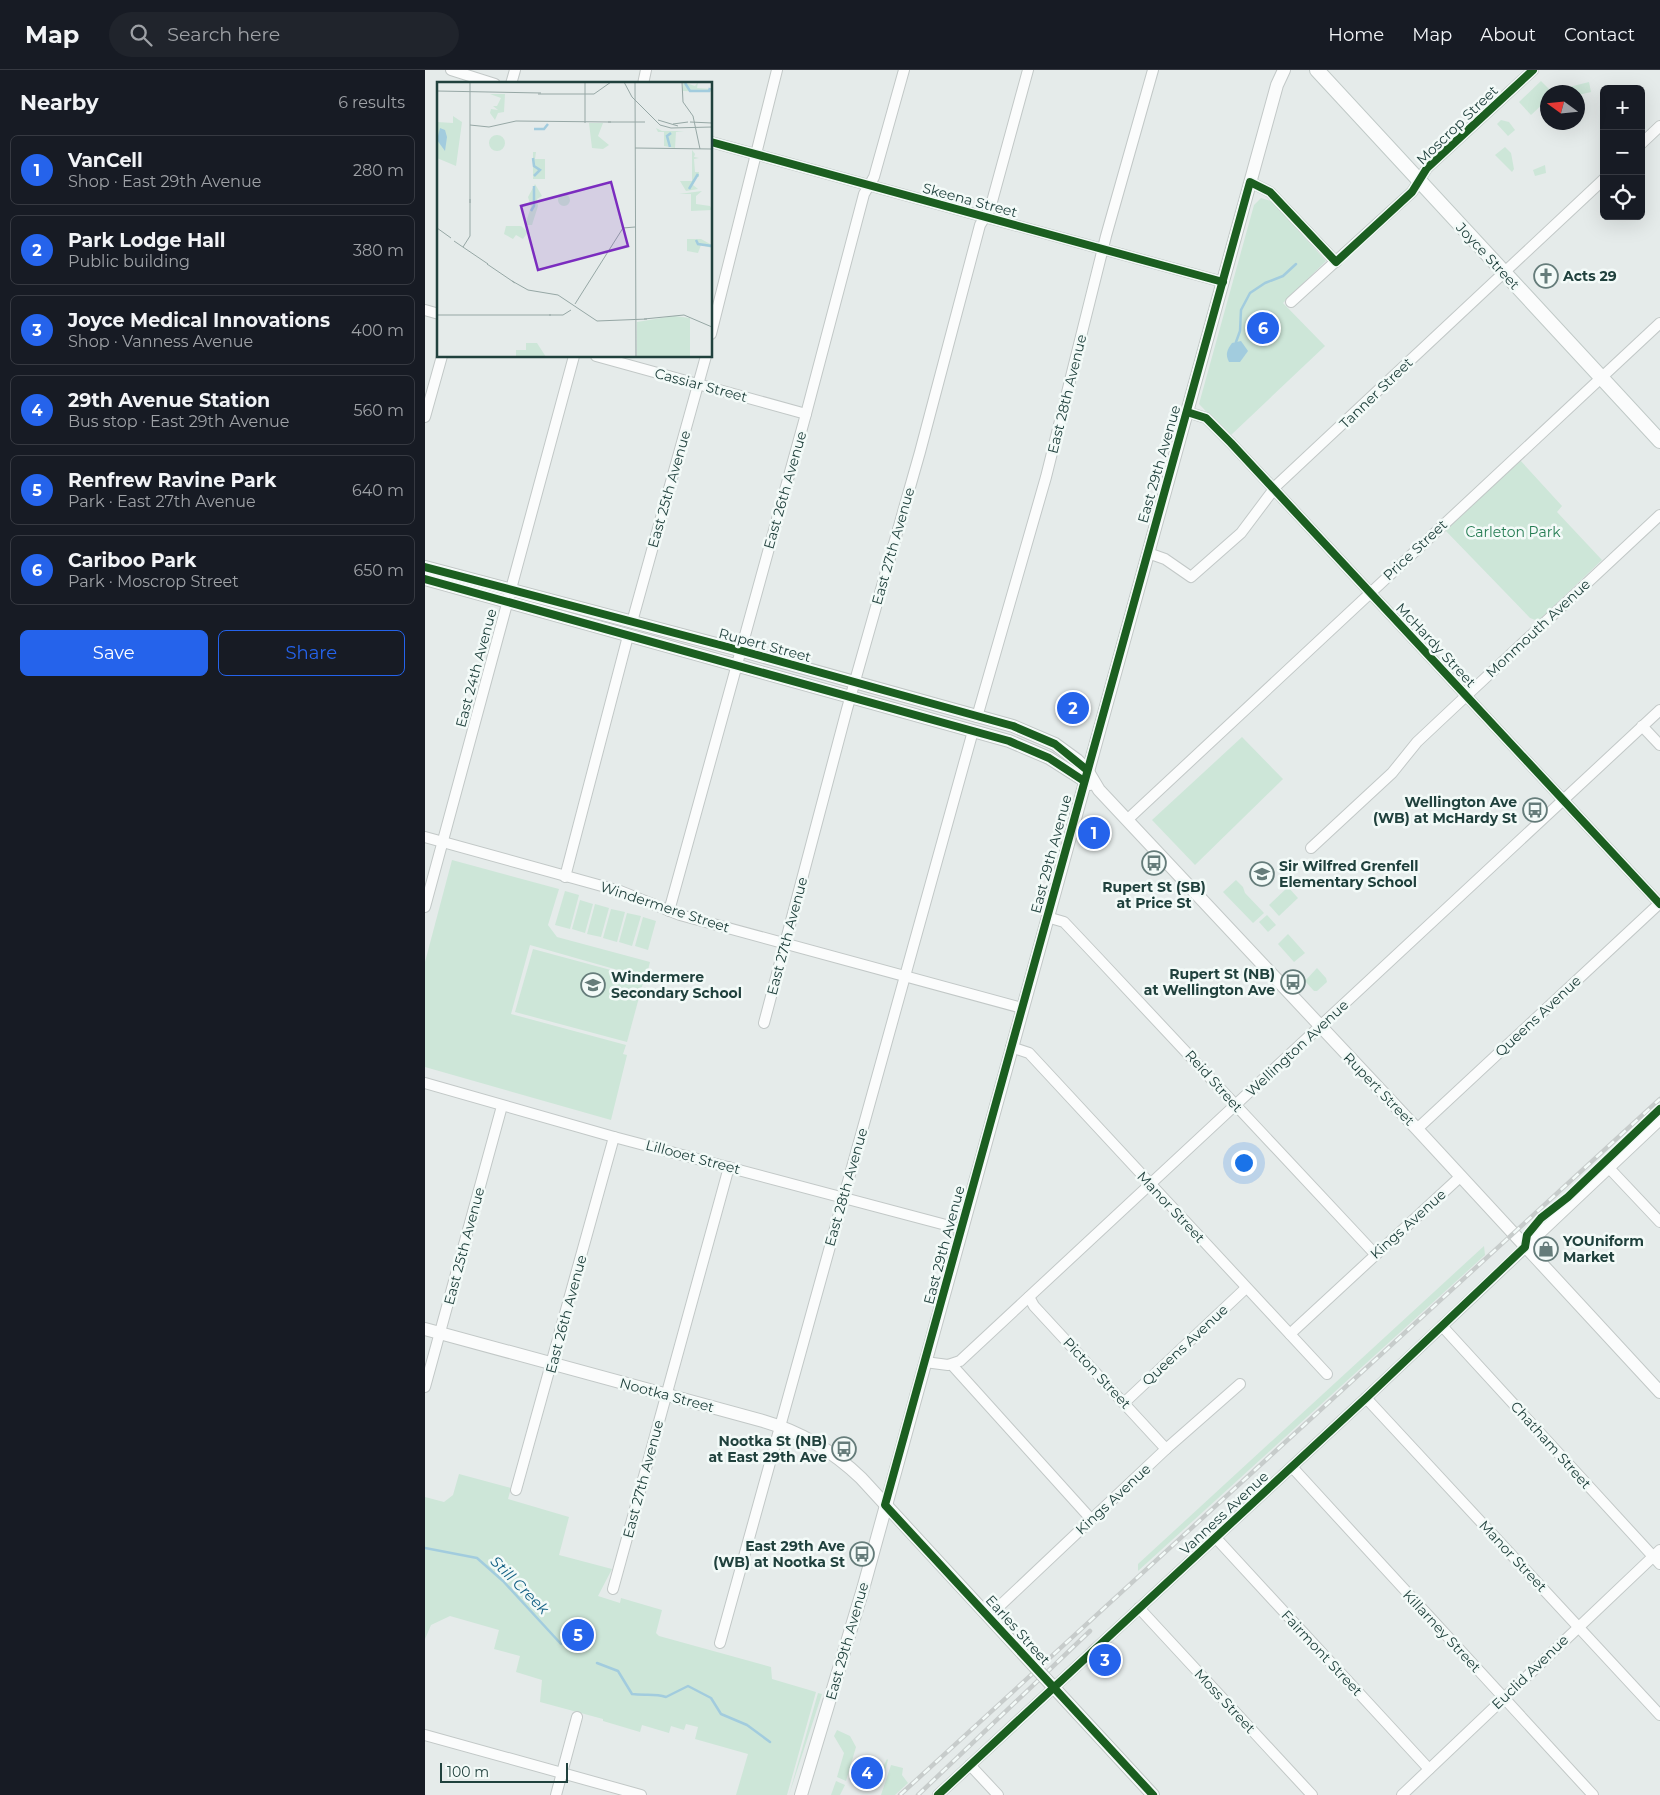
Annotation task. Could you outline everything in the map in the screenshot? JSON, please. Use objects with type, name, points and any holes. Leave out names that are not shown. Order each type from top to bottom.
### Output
[{"type":"main road","name":"Joyce Street","points":[[1317,70],[1660,441]]},
{"type":"street","points":[[451,70],[489,82]]},
{"type":"street","points":[[713,326],[777,70]]},
{"type":"street","name":"East 26th Avenue","points":[[669,911],[739,650],[806,414],[864,194],[874,177],[904,70]]},
{"type":"street","name":"East 27th Avenue","points":[[765,1023],[784,944],[850,697],[920,452],[979,227],[990,208],[1028,70]]},
{"type":"street","name":"East 28th Avenue","points":[[977,717],[1046,477],[1103,250],[1153,70]]},
{"type":"street","name":"East 29th Avenue","points":[[801,1795],[845,1653],[1147,553],[1277,85],[1284,70]]},
{"type":"street","name":"Moscrop Street","points":[[1291,302],[1412,192],[1427,168],[1533,70]]},
{"type":"street","points":[[1645,140],[1660,126]]},
{"type":"street","name":"Skeena Street","points":[[713,143],[1223,282]]},
{"type":"street","points":[[1251,182],[1271,192],[1336,262]]},
{"type":"street","name":"Tanner Street","points":[[1147,553],[1165,558],[1191,577],[1241,533],[1273,490],[1600,183]]},
{"type":"street","name":"Price Street","points":[[1127,820],[1660,323]]},
{"type":"street","points":[[425,418],[441,358]]},
{"type":"street","name":"East 24th Avenue","points":[[425,907],[573,358]]},
{"type":"street","name":"Cassiar Street","points":[[602,358],[806,414]]},
{"type":"street","name":"East 25th Avenue","points":[[632,622],[706,358]]},
{"type":"street","name":"McHardy Street","points":[[1187,412],[1206,418],[1660,904]]},
{"type":"street","name":"Monmouth Avenue","points":[[1311,848],[1392,773],[1417,742],[1660,515]]},
{"type":"street","name":"Rupert Street","points":[[425,567],[510,588],[1013,726],[1055,744],[1461,1176],[1660,1392]]},
{"type":"street","name":"Rupert Street","points":[[425,579],[973,731],[1030,748],[1086,775]]},
{"type":"street","points":[[565,877],[628,636]]},
{"type":"street","name":"Wellington Avenue","points":[[952,1365],[960,1361],[1660,710]]},
{"type":"street","points":[[1642,726],[1660,745]]},
{"type":"street","name":"East 28th Avenue","points":[[720,1643],[973,731]]},
{"type":"street","name":"Windermere Street","points":[[425,837],[620,891],[669,911],[784,944],[1022,1008]]},
{"type":"street","name":"Queens Avenue","points":[[1417,1129],[1660,904]]},
{"type":"street","name":"Reid Street","points":[[1047,917],[1064,922],[1375,1254]]},
{"type":"street","name":"Manor Street","points":[[1011,1047],[1029,1054],[1327,1374]]},
{"type":"street","name":"Lillooet Street","points":[[425,1083],[614,1137],[961,1229]]},
{"type":"street","name":"East 25th Avenue","points":[[425,1387],[502,1106]]},
{"type":"street","name":"Vanness Avenue","points":[[938,1795],[970,1765],[1049,1682],[1139,1608],[1366,1398],[1660,1120]]},
{"type":"street","name":"East 26th Avenue","points":[[517,1490],[614,1137]]},
{"type":"street","name":"East 27th Avenue","points":[[613,1588],[729,1167]]},
{"type":"street","points":[[1609,1168],[1660,1222]]},
{"type":"street","name":"Kings Avenue","points":[[1290,1334],[1461,1176]]},
{"type":"street","name":"Queens Avenue","points":[[1125,1402],[1246,1288]]},
{"type":"street","name":"Picton Street","points":[[1029,1297],[1034,1306],[1167,1449]]},
{"type":"street","name":"Chatham Street","points":[[1442,1326],[1658,1557]]},
{"type":"street","name":"Nootka Street","points":[[425,1329],[780,1426],[805,1436],[833,1453],[861,1478],[885,1505]]},
{"type":"street","points":[[925,1362],[952,1365],[1091,1519]]},
{"type":"street","name":"Kings Avenue","points":[[989,1616],[1091,1519],[1240,1384]]},
{"type":"street","name":"Manor Street","points":[[1366,1398],[1660,1715]]},
{"type":"street","name":"Killarney Street","points":[[1292,1467],[1593,1795]]},
{"type":"street","name":"Earles Street","points":[[885,1505],[1153,1795]]},
{"type":"street","name":"Fairmont Street","points":[[1215,1537],[1429,1770]]},
{"type":"street","name":"Euclid Avenue","points":[[1402,1795],[1578,1626],[1658,1557]]},
{"type":"street","name":"Moss Street","points":[[1139,1608],[1312,1795]]},
{"type":"street","points":[[555,1795],[577,1717]]},
{"type":"street","points":[[425,1735],[641,1795]]},
{"type":"street","points":[[970,1765],[998,1795]]},
{"type":"green space","points":[[1541,81],[1545,85],[1540,85],[1540,107],[1531,115],[1519,102]]},
{"type":"green space","points":[[1589,82],[1591,92],[1585,93],[1585,85],[1577,85]]},
{"type":"green space","points":[[1501,120],[1509,122],[1515,130],[1508,136],[1497,124]]},
{"type":"green space","points":[[1505,147],[1511,153],[1514,169],[1512,172],[1495,155]]},
{"type":"green space","points":[[1545,165],[1546,173],[1535,176],[1533,170]]},
{"type":"green space","points":[[1261,198],[1271,201],[1326,261],[1283,303],[1325,346],[1230,436],[1199,404],[1254,205]]},
{"type":"green space","name":"Carleton Park","points":[[1520,460],[1562,506],[1557,512],[1602,560],[1538,621],[1530,618],[1444,529]]},
{"type":"green space","points":[[1242,737],[1283,779],[1195,865],[1152,820]]},
{"type":"green space","points":[[452,860],[559,889],[548,925],[557,937],[650,962],[646,978],[530,945],[511,1014],[626,1045],[623,1054],[627,1055],[611,1120],[425,1067],[425,962]]},
{"type":"green space","points":[[1236,880],[1243,887],[1245,893],[1264,913],[1253,923],[1223,892]]},
{"type":"green space","points":[[1288,887],[1298,898],[1279,916],[1269,905]]},
{"type":"green space","points":[[565,891],[579,895],[570,929],[555,925]]},
{"type":"green space","points":[[580,900],[593,904],[585,933],[572,929]]},
{"type":"green space","points":[[595,904],[609,908],[601,937],[587,934]]},
{"type":"green space","points":[[611,909],[625,912],[617,942],[603,938]]},
{"type":"green space","points":[[627,913],[641,916],[632,946],[619,942]]},
{"type":"green space","points":[[1267,915],[1276,925],[1268,932],[1259,922]]},
{"type":"green space","points":[[643,917],[656,921],[648,950],[635,946]]},
{"type":"green space","points":[[1288,934],[1305,953],[1294,962],[1278,944]]},
{"type":"green space","points":[[533,949],[644,979],[627,1042],[515,1012]]},
{"type":"green space","points":[[1317,968],[1326,978],[1327,982],[1317,991],[1314,991],[1305,981]]},
{"type":"green space","points":[[1484,1246],[1485,1255],[1138,1571],[1138,1564]]},
{"type":"green space","points":[[459,1474],[511,1488],[508,1499],[569,1517],[559,1555],[612,1569],[598,1596],[620,1603],[621,1598],[662,1610],[656,1633],[659,1636],[771,1667],[772,1679],[816,1692],[787,1795],[736,1795],[748,1754],[695,1739],[698,1727],[686,1724],[684,1730],[671,1726],[669,1733],[642,1725],[640,1732],[603,1721],[603,1719],[540,1702],[542,1680],[516,1672],[520,1656],[494,1649],[499,1630],[450,1616],[431,1625],[425,1639],[425,1497],[444,1502],[453,1495]]},
{"type":"green space","points":[[818,1693],[822,1694],[789,1795]]},
{"type":"green space","points":[[837,1730],[850,1736],[856,1747],[846,1781],[837,1777],[844,1753],[834,1736]]},
{"type":"green space","points":[[888,1760],[881,1786],[876,1781]]},
{"type":"green space","points":[[891,1765],[903,1768],[902,1775],[908,1783],[895,1795],[881,1795]]},
{"type":"green space","points":[[836,1781],[845,1785],[840,1795],[831,1795]]},
{"type":"water","points":[[1241,341],[1248,351],[1240,362],[1229,362],[1227,352],[1229,348],[1232,343]]},
{"type":"waterway","points":[[1236,342],[1240,331],[1241,310],[1250,293],[1265,283],[1283,276],[1296,264]]},
{"type":"waterway","name":"Still Creek","points":[[425,1548],[477,1558],[503,1581],[561,1644]]},
{"type":"waterway","name":"Still Creek","points":[[597,1663],[618,1671],[632,1694],[666,1697],[688,1686],[711,1698],[721,1714],[747,1725],[770,1742]]},
{"type":"railway","points":[[900,1795],[1660,1099]]},
{"type":"railway","points":[[918,1795],[1090,1631]]},
{"type":"cycle path","points":[[1153,1795],[885,1505],[1250,182],[1270,192],[1336,262],[1412,192],[1427,168],[1533,70]]},
{"type":"cycle path","points":[[713,143],[1223,282]]},
{"type":"cycle path","points":[[1187,412],[1206,418],[1231,443],[1660,904]]},
{"type":"cycle path","points":[[425,567],[739,650],[1013,726],[1055,744],[1087,770]]},
{"type":"cycle path","points":[[425,579],[1009,741],[1049,758],[1084,781]]},
{"type":"cycle path","points":[[938,1795],[1366,1398],[1525,1247],[1527,1235],[1541,1218],[1568,1197],[1660,1109]]},
{"type":"place","name":"Acts 29","points":[[1546,276]]},
{"type":"place","name":"Cariboo Park","points":[[1263,328]]},
{"type":"place","name":"Park Lodge Hall","points":[[1073,708]]},
{"type":"place","name":"Wellington Ave (WB) at McHardy St","points":[[1535,810]]},
{"type":"place","name":"VanCell","points":[[1094,833]]},
{"type":"place","name":"Rupert St (SB) at Price St","points":[[1154,863]]},
{"type":"place","name":"Sir Wilfred Grenfell Elementary School","points":[[1262,874]]},
{"type":"place","name":"Rupert St (NB) at Wellington Ave","points":[[1293,982]]},
{"type":"place","name":"Windermere Secondary School","points":[[593,985]]},
{"type":"place","name":"YOUniform Market","points":[[1546,1249]]},
{"type":"place","name":"Nootka St (NB) at East 29th Ave","points":[[844,1449]]},
{"type":"place","name":"East 29th Ave (WB) at Nootka St","points":[[862,1554]]},
{"type":"place","name":"Renfrew Ravine Park","points":[[578,1635]]},
{"type":"place","name":"Joyce Medical Innovations","points":[[1105,1660]]},
{"type":"place","name":"29th Avenue Station","points":[[867,1773]]}]
